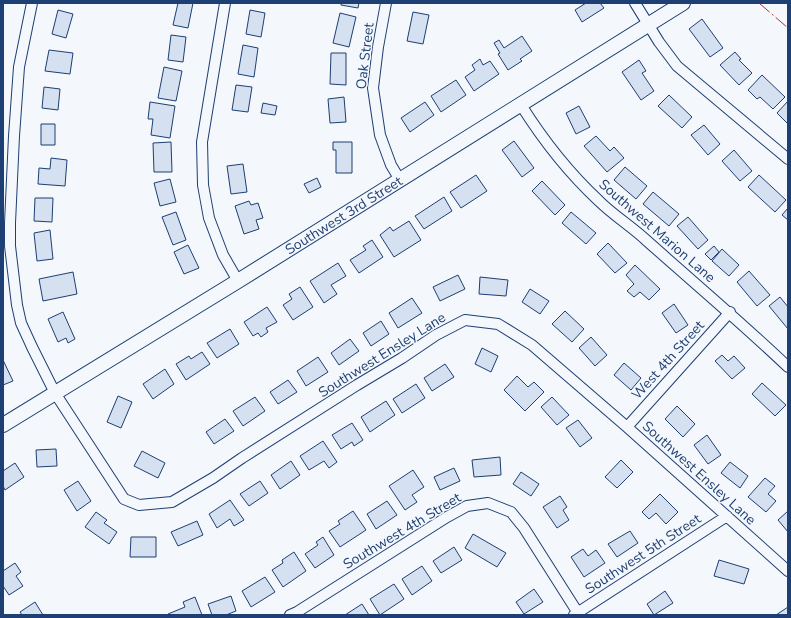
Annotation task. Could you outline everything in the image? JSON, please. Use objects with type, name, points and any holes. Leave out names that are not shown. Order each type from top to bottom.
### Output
[{"type":"main road","name":"Southwest 3rd Street","points":[[3,425],[238,281],[683,3]]},
{"type":"street","name":"Southwest Ensley Lane","points":[[32,3],[19,68],[10,223],[10,246],[17,306],[22,323],[55,393],[124,499],[140,505],[172,502],[213,478],[436,335],[466,320],[498,324],[532,345],[627,427],[788,571]]},
{"type":"street","points":[[225,3],[202,142],[203,185],[209,218],[223,255],[238,281]]},
{"type":"street","name":"Oak Street","points":[[386,3],[378,47],[373,88],[380,135],[391,165],[400,180]]},
{"type":"street","points":[[635,3],[677,66],[788,159]]},
{"type":"street","name":"Southwest Marion Lane","points":[[521,105],[531,122],[567,169],[600,202],[730,312],[788,367]]},
{"type":"street","name":"West 4th Street","points":[[627,427],[730,312]]},
{"type":"street","name":"Southwest 4th Street","points":[[290,615],[446,517],[467,506],[488,503],[511,512],[524,528],[576,614]]},
{"type":"street","name":"Southwest 5th Street","points":[[576,614],[727,516]]},
{"type":"building","points":[[178,3],[193,3],[188,28],[173,25]]},
{"type":"building","points":[[341,3],[359,3],[358,8],[341,5]]},
{"type":"building","points":[[586,3],[600,3],[604,8],[582,22],[575,10]]},
{"type":"building","points":[[58,10],[73,14],[66,38],[52,34]]},
{"type":"building","points":[[250,10],[265,13],[261,37],[246,34]]},
{"type":"building","points":[[413,12],[429,15],[423,44],[407,41]]},
{"type":"building","points":[[340,13],[356,17],[349,47],[333,43]]},
{"type":"building","points":[[702,19],[723,48],[710,57],[689,29]]},
{"type":"building","points":[[171,35],[186,37],[183,62],[168,60]]},
{"type":"building","points":[[522,36],[532,51],[520,59],[522,61],[508,70],[498,54],[500,53],[494,43],[499,40],[504,48]]},
{"type":"building","points":[[243,45],[258,48],[254,77],[238,74]]},
{"type":"building","points":[[49,50],[73,53],[70,74],[45,71]]},
{"type":"building","points":[[735,52],[741,59],[739,60],[752,73],[739,85],[720,65]]},
{"type":"building","points":[[331,53],[346,53],[346,85],[330,84]]},
{"type":"building","points":[[480,59],[483,65],[490,61],[499,74],[474,91],[465,77],[475,70],[472,65]]},
{"type":"building","points":[[639,60],[646,71],[642,73],[654,91],[641,100],[622,72]]},
{"type":"building","points":[[164,67],[182,71],[176,101],[158,98]]},
{"type":"building","points":[[762,75],[785,97],[773,109],[760,97],[757,99],[748,90]]},
{"type":"building","points":[[456,80],[466,95],[441,112],[431,96]]},
{"type":"building","points":[[236,85],[252,87],[248,112],[232,110]]},
{"type":"building","points":[[44,87],[60,89],[58,110],[42,108]]},
{"type":"building","points":[[669,95],[692,117],[682,128],[658,106]]},
{"type":"building","points":[[344,97],[346,122],[330,123],[328,99]]},
{"type":"building","points":[[788,101],[788,124],[777,113]]},
{"type":"building","points":[[150,102],[175,106],[170,138],[151,135],[153,119],[148,119]]},
{"type":"building","points":[[425,102],[434,115],[410,132],[401,118]]},
{"type":"building","points":[[263,103],[277,106],[275,115],[261,113]]},
{"type":"building","points":[[579,106],[590,127],[576,134],[566,113]]},
{"type":"building","points":[[41,124],[55,124],[55,145],[41,145]]},
{"type":"building","points":[[704,125],[720,144],[708,155],[691,135]]},
{"type":"building","points":[[596,136],[610,151],[614,147],[624,158],[607,172],[584,146]]},
{"type":"building","points":[[514,141],[534,168],[522,177],[502,150]]},
{"type":"building","points":[[171,142],[172,172],[154,172],[153,143]]},
{"type":"building","points":[[333,142],[352,142],[352,173],[336,173],[336,150],[333,150]]},
{"type":"building","points":[[734,150],[752,171],[740,181],[722,161]]},
{"type":"building","points":[[51,158],[67,160],[65,186],[38,184],[39,168],[50,169]]},
{"type":"building","points":[[243,164],[247,192],[231,194],[227,166]]},
{"type":"building","points":[[625,167],[647,186],[636,199],[614,180]]},
{"type":"building","points":[[476,175],[487,191],[461,208],[450,192]]},
{"type":"building","points":[[759,175],[786,200],[775,212],[748,187]]},
{"type":"building","points":[[317,178],[321,187],[309,193],[304,184]]},
{"type":"building","points":[[170,179],[176,202],[160,206],[154,183]]},
{"type":"building","points":[[542,181],[565,205],[555,215],[532,191]]},
{"type":"building","points":[[653,192],[679,214],[669,226],[643,204]]},
{"type":"building","points":[[444,197],[452,211],[424,229],[415,216]]},
{"type":"building","points":[[35,198],[53,198],[52,222],[34,221]]},
{"type":"building","points":[[249,201],[251,205],[258,203],[263,218],[256,220],[259,229],[244,234],[235,206]]},
{"type":"building","points":[[788,208],[788,220],[782,215]]},
{"type":"building","points":[[176,212],[186,240],[173,245],[162,217]]},
{"type":"building","points":[[571,212],[596,233],[586,244],[562,223]]},
{"type":"building","points":[[688,217],[708,240],[698,249],[677,226]]},
{"type":"building","points":[[409,221],[421,240],[394,257],[380,235],[390,227],[393,231]]},
{"type":"building","points":[[50,230],[53,259],[37,261],[34,233]]},
{"type":"building","points":[[372,240],[383,257],[359,273],[350,260],[366,250],[363,246]]},
{"type":"building","points":[[608,243],[627,263],[615,273],[597,254]]},
{"type":"building","points":[[188,245],[199,268],[184,274],[174,252]]},
{"type":"building","points":[[714,246],[719,252],[711,260],[705,254]]},
{"type":"building","points":[[722,249],[739,265],[729,276],[712,261]]},
{"type":"building","points":[[338,263],[346,276],[331,285],[337,294],[324,303],[310,281]]},
{"type":"building","points":[[635,265],[660,289],[649,300],[640,292],[634,297],[627,291],[634,284],[626,275]]},
{"type":"building","points":[[749,271],[770,295],[757,306],[737,282]]},
{"type":"building","points":[[73,272],[77,294],[43,301],[39,279]]},
{"type":"building","points":[[458,275],[465,289],[440,301],[433,287]]},
{"type":"building","points":[[480,277],[508,280],[506,296],[479,294]]},
{"type":"building","points":[[300,287],[313,307],[293,320],[283,305],[292,299],[289,294]]},
{"type":"building","points":[[530,289],[549,301],[540,314],[522,302]]},
{"type":"building","points":[[780,297],[788,307],[788,329],[769,306]]},
{"type":"building","points":[[412,298],[422,313],[398,328],[389,313]]},
{"type":"building","points":[[674,304],[688,325],[676,333],[662,313]]},
{"type":"building","points":[[267,307],[277,322],[266,328],[268,332],[261,337],[258,333],[253,336],[244,322]]},
{"type":"building","points":[[565,311],[584,329],[572,342],[552,324]]},
{"type":"building","points":[[63,312],[75,339],[68,343],[66,338],[58,342],[48,319]]},
{"type":"building","points":[[381,321],[389,334],[371,346],[363,333]]},
{"type":"building","points":[[230,329],[239,344],[217,358],[207,343]]},
{"type":"building","points":[[591,337],[607,355],[595,366],[579,348]]},
{"type":"building","points":[[350,339],[359,351],[339,365],[331,353]]},
{"type":"building","points":[[482,348],[498,356],[491,372],[475,364]]},
{"type":"building","points":[[202,352],[210,364],[186,380],[176,364],[189,356],[191,359]]},
{"type":"building","points":[[722,355],[728,361],[734,356],[745,368],[732,379],[715,361]]},
{"type":"building","points":[[318,357],[328,372],[306,386],[297,371]]},
{"type":"building","points":[[3,360],[13,381],[3,385]]},
{"type":"building","points":[[624,363],[641,378],[631,390],[614,375]]},
{"type":"building","points":[[445,364],[454,377],[432,391],[424,378]]},
{"type":"building","points":[[165,369],[174,384],[153,399],[143,384]]},
{"type":"building","points":[[517,376],[528,387],[534,382],[544,392],[525,411],[504,390]]},
{"type":"building","points":[[288,380],[297,392],[278,404],[270,392]]},
{"type":"building","points":[[762,383],[786,405],[775,416],[752,394]]},
{"type":"building","points":[[416,384],[425,398],[402,413],[393,399]]},
{"type":"building","points":[[118,396],[132,402],[121,428],[107,422]]},
{"type":"building","points":[[255,397],[265,411],[243,426],[233,411]]},
{"type":"building","points":[[552,397],[569,415],[557,425],[541,407]]},
{"type":"building","points":[[386,401],[395,415],[370,432],[361,417]]},
{"type":"building","points":[[677,406],[695,424],[683,437],[665,419]]},
{"type":"building","points":[[225,419],[234,431],[214,444],[206,432]]},
{"type":"building","points":[[578,420],[592,438],[580,447],[566,428]]},
{"type":"building","points":[[352,423],[363,440],[354,446],[352,442],[341,449],[332,435]]},
{"type":"building","points":[[707,435],[721,455],[708,464],[694,445]]},
{"type":"building","points":[[323,441],[337,462],[329,468],[324,461],[309,470],[300,456]]},
{"type":"building","points":[[56,449],[57,466],[37,467],[36,450]]},
{"type":"building","points":[[142,451],[165,463],[158,478],[134,466]]},
{"type":"building","points":[[500,457],[501,475],[474,477],[472,460]]},
{"type":"building","points":[[621,460],[633,472],[617,488],[605,477]]},
{"type":"building","points":[[291,461],[300,475],[280,489],[271,475]]},
{"type":"building","points":[[730,462],[748,476],[740,488],[721,473]]},
{"type":"building","points":[[15,463],[24,477],[5,490],[3,486],[3,471]]},
{"type":"building","points":[[454,468],[460,481],[440,490],[434,477]]},
{"type":"building","points":[[413,470],[424,487],[412,495],[417,502],[405,510],[389,486]]},
{"type":"building","points":[[521,472],[539,484],[531,496],[513,484]]},
{"type":"building","points":[[765,478],[775,486],[768,494],[776,501],[766,512],[748,497]]},
{"type":"building","points":[[78,481],[91,501],[77,511],[64,490]]},
{"type":"building","points":[[260,481],[268,493],[249,506],[240,494]]},
{"type":"building","points":[[660,494],[678,512],[666,524],[656,513],[649,519],[642,512]]},
{"type":"building","points":[[560,496],[567,507],[563,510],[569,520],[557,528],[543,507]]},
{"type":"building","points":[[230,500],[244,520],[234,526],[230,519],[217,528],[209,514]]},
{"type":"building","points":[[387,501],[397,515],[376,529],[367,514]]},
{"type":"building","points":[[353,511],[366,530],[340,547],[329,531],[340,524],[338,521]]},
{"type":"building","points":[[788,511],[788,532],[778,520]]},
{"type":"building","points":[[96,512],[107,520],[104,523],[117,532],[109,544],[85,527]]},
{"type":"building","points":[[197,521],[203,535],[178,546],[171,532]]},
{"type":"building","points":[[630,531],[638,543],[617,557],[608,544]]},
{"type":"building","points":[[473,534],[506,553],[497,567],[465,548]]},
{"type":"building","points":[[131,537],[156,537],[156,557],[130,557]]},
{"type":"building","points":[[323,537],[334,555],[315,568],[305,554],[318,545],[316,542]]},
{"type":"building","points":[[454,547],[462,560],[441,573],[433,561]]},
{"type":"building","points":[[583,549],[588,556],[596,550],[605,563],[584,577],[571,557]]},
{"type":"building","points":[[294,552],[306,571],[283,587],[272,570],[283,563],[282,560]]},
{"type":"building","points":[[719,560],[749,569],[744,584],[714,576]]},
{"type":"building","points":[[15,563],[21,572],[16,576],[23,586],[9,595],[3,586],[3,571]]},
{"type":"building","points":[[422,566],[432,581],[412,595],[402,579]]},
{"type":"building","points":[[265,577],[275,592],[251,607],[242,591]]},
{"type":"building","points":[[394,584],[404,599],[380,615],[370,599]]},
{"type":"building","points":[[534,589],[543,602],[524,614],[516,602]]},
{"type":"building","points":[[665,591],[673,603],[654,615],[647,604]]},
{"type":"building","points":[[231,596],[236,611],[226,615],[212,615],[208,604]]},
{"type":"building","points":[[195,597],[202,615],[168,615],[185,607],[183,602]]},
{"type":"building","points":[[35,602],[43,615],[22,615],[20,612]]},
{"type":"building","points":[[362,604],[369,615],[345,615]]},
{"type":"building","points":[[788,607],[788,615],[776,615]]},
{"type":"power","points":[[759,3],[788,28]]}]
